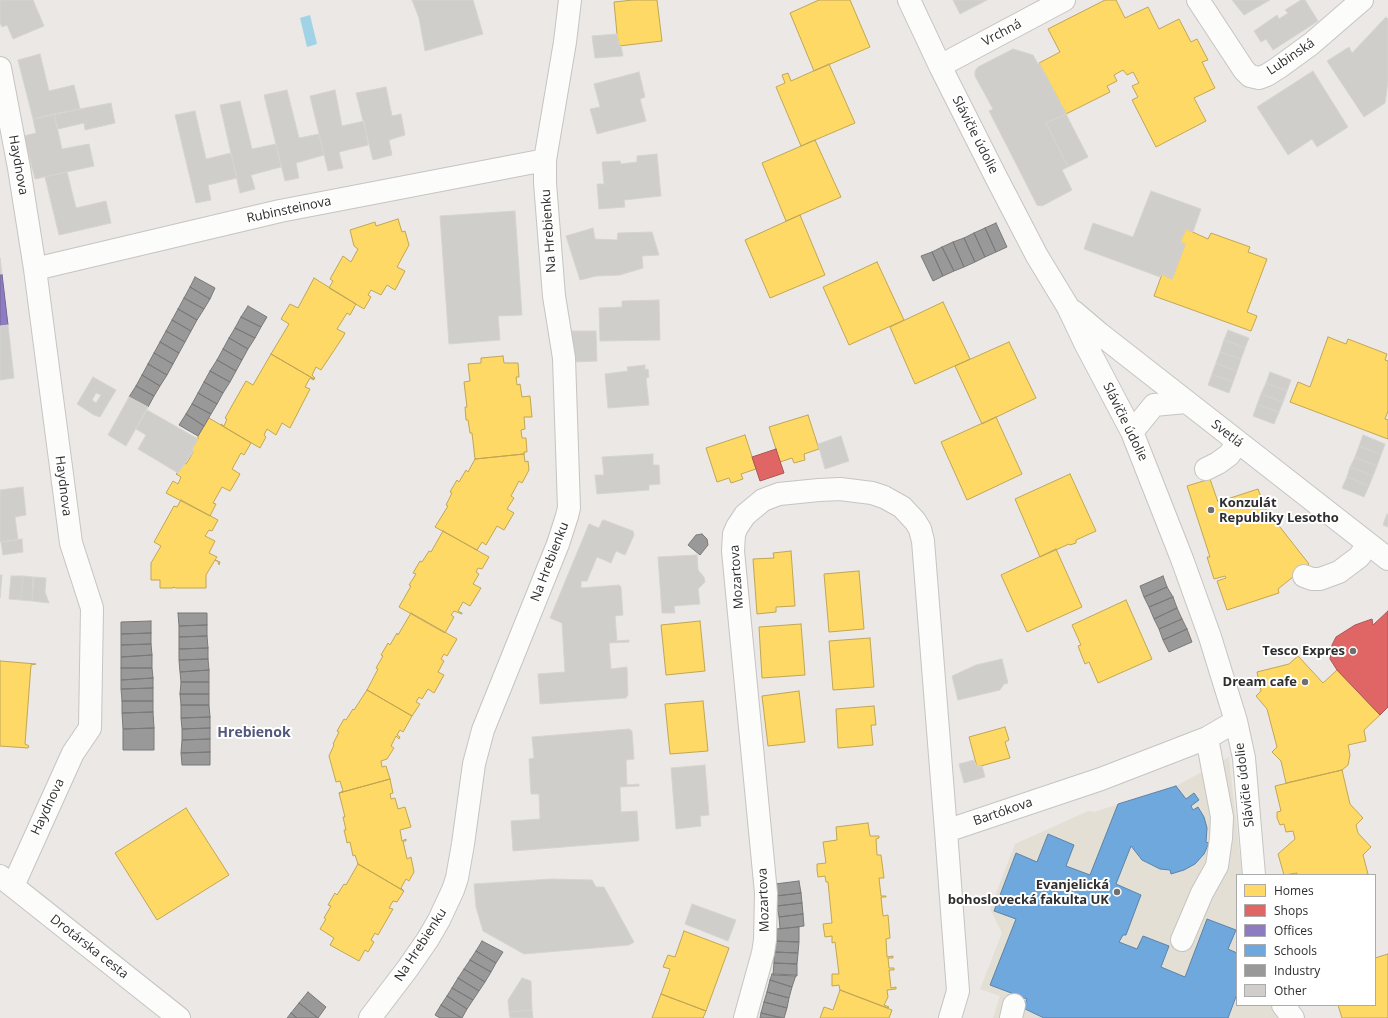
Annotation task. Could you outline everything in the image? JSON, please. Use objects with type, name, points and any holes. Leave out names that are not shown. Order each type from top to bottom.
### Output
[{"type":"street","name":"Na Hrebienku","points":[[370,1018],[428,939],[453,890],[457,878],[463,844],[474,764],[483,730],[566,523],[569,508],[564,358],[554,296],[546,201],[546,160],[570,0]]},
{"type":"street","name":"Slávičie údolie","points":[[909,0],[940,66],[1037,256],[1068,307],[1085,343],[1132,432],[1182,559],[1210,637],[1236,721],[1244,758],[1254,874]]},
{"type":"street","name":"Vrchná","points":[[940,66],[1064,0]]},
{"type":"street","name":"Lubinská","points":[[1198,0],[1244,70],[1250,76],[1259,78],[1278,68],[1311,44],[1362,0]]},
{"type":"street","name":"Haydnova","points":[[0,68],[19,168],[35,269],[71,543],[92,608],[90,728],[73,753],[6,881]]},
{"type":"street","name":"Rubinsteinova","points":[[35,269],[280,211],[546,160]]},
{"type":"street","name":"Svetlá","points":[[1068,307],[1186,402],[1388,559]]},
{"type":"street","points":[[1132,432],[1154,405],[1186,402]]},
{"type":"street","points":[[1206,469],[1229,455],[1238,442]]},
{"type":"street","name":"Mozartova","points":[[745,1018],[763,953],[766,925],[766,900],[733,551],[734,534],[737,527],[745,515],[763,500],[779,494],[819,490],[840,489],[872,493],[884,496],[902,507],[920,529],[923,541],[946,831]]},
{"type":"street","points":[[1304,576],[1312,579],[1320,579],[1339,572],[1359,557],[1368,544]]},
{"type":"street","name":"Bartókova","points":[[946,831],[1101,779],[1207,738],[1236,721]]},
{"type":"street","points":[[1182,940],[1202,893],[1217,866],[1221,838],[1222,817],[1207,738]]},
{"type":"street","points":[[946,831],[958,991],[950,1018]]},
{"type":"street","name":"Drotárska cesta","points":[[6,881],[179,1018]]},
{"type":"street","points":[[1284,1006],[1293,1018]]},
{"type":"shaded area","name":"Evanjelická bohoslovecká fakulta UK","points":[[1229,757],[1242,874],[1236,874],[1236,1006],[1274,1006],[1280,1018],[993,1018],[1000,996],[980,989],[1002,933],[990,909],[1015,844],[1088,811],[1094,812],[1176,786]]},
{"type":"water","points":[[310,15],[317,44],[307,47],[300,18]]},
{"type":"building: Homes","points":[[657,0],[662,41],[619,46],[614,2]]},
{"type":"building: Homes","points":[[819,0],[850,0],[870,47],[814,71],[790,13]]},
{"type":"building: Homes","points":[[1105,0],[1116,0],[1125,18],[1148,7],[1159,29],[1179,19],[1191,42],[1197,39],[1208,60],[1202,62],[1215,88],[1194,98],[1206,121],[1156,147],[1132,100],[1138,97],[1132,86],[1139,83],[1133,72],[1127,75],[1123,70],[1114,75],[1117,81],[1107,86],[1110,92],[1066,114],[1039,63],[1060,52],[1048,29]]},
{"type":"building: Homes","points":[[829,64],[855,123],[801,146],[776,87],[785,83],[782,75],[788,73],[791,81]]},
{"type":"building: Homes","points":[[815,140],[841,197],[786,221],[762,163]]},
{"type":"building: Homes","points":[[800,215],[825,275],[770,298],[745,240]]},
{"type":"building: Homes","points":[[398,219],[402,232],[405,231],[409,245],[397,267],[405,271],[395,290],[387,285],[381,295],[371,290],[368,295],[371,297],[364,309],[329,288],[333,281],[330,279],[343,256],[351,262],[358,249],[354,246],[350,230],[375,222],[376,226]]},
{"type":"building: Homes","points":[[1186,229],[1208,239],[1211,233],[1250,247],[1248,252],[1267,259],[1247,312],[1257,316],[1251,331],[1154,296],[1162,274],[1172,279],[1185,244],[1180,242]]},
{"type":"building: Homes","points":[[877,262],[904,320],[849,345],[823,287]]},
{"type":"building: Homes","points":[[314,278],[356,304],[350,315],[347,313],[337,329],[345,333],[343,337],[321,370],[316,367],[312,375],[315,378],[314,379],[271,354],[289,324],[281,319],[290,304],[298,308]]},
{"type":"building: Homes","points":[[943,302],[970,359],[915,384],[890,327]]},
{"type":"building: Homes","points":[[1328,337],[1346,344],[1348,339],[1387,354],[1385,360],[1388,361],[1388,411],[1385,419],[1388,420],[1388,439],[1290,402],[1298,382],[1310,387]]},
{"type":"building: Homes","points":[[1009,342],[1036,398],[982,424],[955,366]]},
{"type":"building: Homes","points":[[271,354],[314,380],[310,378],[305,387],[310,389],[290,428],[282,423],[276,435],[267,429],[264,435],[266,437],[260,448],[221,425],[221,424],[224,426],[227,419],[225,418],[246,381],[253,385]]},
{"type":"building: Homes","points":[[503,356],[504,363],[518,363],[519,377],[516,377],[517,385],[520,384],[522,397],[530,396],[532,417],[524,417],[525,429],[521,430],[522,438],[526,438],[527,452],[524,452],[524,454],[475,459],[472,433],[470,433],[468,420],[466,420],[465,407],[467,407],[464,382],[470,381],[468,364],[481,363],[481,358]]},
{"type":"building: Homes","points":[[808,415],[819,449],[804,454],[805,460],[794,463],[792,458],[780,462],[769,427]]},
{"type":"building: Homes","points":[[996,417],[1022,474],[967,500],[941,442]]},
{"type":"building: Homes","points":[[209,418],[251,443],[244,455],[241,453],[232,469],[240,474],[230,491],[222,487],[213,503],[216,504],[210,516],[166,493],[173,481],[178,484],[181,477],[176,474],[184,463],[186,464],[194,451],[192,449]]},
{"type":"building: Homes","points":[[745,435],[756,469],[741,474],[743,479],[731,483],[729,478],[717,482],[706,448]]},
{"type":"building: Homes","points":[[524,454],[525,462],[528,461],[529,470],[522,483],[519,481],[511,496],[514,498],[507,509],[514,513],[504,530],[497,526],[486,545],[482,542],[477,550],[435,527],[448,506],[446,505],[452,493],[450,492],[457,480],[459,482],[466,470],[468,472],[475,459]]},
{"type":"building: Homes","points":[[1070,474],[1096,531],[1076,540],[1076,543],[1069,544],[1040,557],[1015,499]]},
{"type":"building: Homes","points":[[1210,479],[1218,502],[1258,489],[1265,508],[1309,564],[1278,589],[1279,593],[1227,610],[1217,581],[1226,578],[1225,576],[1214,579],[1207,557],[1210,557],[1187,486]]},
{"type":"building: Homes","points":[[181,500],[218,520],[212,531],[209,530],[205,536],[215,541],[209,553],[217,557],[206,575],[206,588],[160,588],[160,580],[151,580],[151,563],[161,546],[154,542],[174,506],[177,507]]},
{"type":"building: Homes","points":[[443,531],[489,557],[482,569],[478,568],[476,572],[479,574],[473,584],[481,588],[470,606],[463,602],[458,611],[462,614],[454,611],[451,615],[454,617],[445,633],[399,607],[416,574],[413,573],[420,561],[422,562],[429,551],[431,552]]},
{"type":"building: Homes","points":[[1056,549],[1082,607],[1027,632],[1001,575]]},
{"type":"building: Homes","points":[[791,551],[795,606],[776,607],[776,612],[757,614],[753,559],[774,558],[773,553]]},
{"type":"building: Homes","points":[[859,571],[864,629],[829,632],[824,574]]},
{"type":"building: Homes","points":[[1126,600],[1152,659],[1098,683],[1089,662],[1085,664],[1078,646],[1081,645],[1072,625]]},
{"type":"building: Homes","points":[[411,613],[457,639],[447,656],[444,654],[441,659],[444,661],[438,672],[444,675],[434,693],[428,689],[422,699],[419,697],[416,702],[420,704],[412,716],[367,690],[378,669],[376,668],[383,656],[381,655],[388,643],[390,645],[397,633],[398,635]]},
{"type":"building: Homes","points":[[700,621],[705,671],[666,675],[661,625]]},
{"type":"building: Homes","points":[[801,624],[805,675],[762,678],[759,627]]},
{"type":"building: Homes","points":[[870,638],[874,687],[833,690],[829,641]]},
{"type":"building: Homes","points":[[1298,656],[1323,683],[1337,670],[1380,715],[1364,730],[1366,741],[1348,745],[1350,755],[1348,765],[1342,770],[1286,783],[1281,761],[1272,752],[1277,747],[1267,709],[1256,696],[1261,691],[1257,672],[1289,664]]},
{"type":"building: Homes","points":[[0,661],[36,664],[31,665],[25,744],[29,746],[28,748],[0,746]]},
{"type":"building: Homes","points":[[367,690],[412,716],[403,732],[400,730],[397,735],[400,737],[399,739],[396,736],[391,746],[394,748],[387,759],[381,761],[382,767],[386,766],[390,779],[339,793],[343,791],[340,781],[336,782],[329,756],[339,732],[337,731],[344,719],[346,720],[353,709],[354,710]]},
{"type":"building: Homes","points":[[799,691],[805,742],[768,746],[762,696]]},
{"type":"building: Homes","points":[[703,701],[708,751],[670,754],[665,704]]},
{"type":"building: Homes","points":[[874,706],[876,725],[871,725],[873,745],[838,748],[836,709]]},
{"type":"building: Homes","points":[[1005,727],[1009,740],[1005,742],[1010,758],[977,767],[969,737]]},
{"type":"building: Homes","points":[[1342,770],[1350,804],[1363,818],[1356,825],[1358,833],[1371,847],[1363,855],[1368,874],[1284,874],[1278,854],[1295,839],[1293,831],[1286,832],[1284,824],[1280,825],[1277,818],[1277,812],[1281,811],[1275,786]]},
{"type":"building: Homes","points":[[390,779],[393,793],[390,794],[391,799],[395,798],[398,809],[405,807],[411,827],[400,830],[402,841],[406,839],[406,841],[403,841],[407,859],[411,857],[414,872],[409,881],[406,879],[401,888],[404,891],[358,864],[355,855],[353,856],[350,842],[347,843],[343,817],[345,817],[339,793]]},
{"type":"building: Homes","points":[[186,808],[229,875],[157,920],[115,853]]},
{"type":"building: Homes","points":[[868,823],[870,836],[879,836],[879,838],[876,839],[877,855],[881,855],[884,878],[879,878],[881,896],[886,896],[881,897],[883,916],[888,915],[890,938],[886,939],[887,957],[893,956],[893,958],[888,958],[889,968],[894,968],[894,970],[889,970],[891,988],[896,987],[896,989],[887,990],[888,997],[884,1005],[889,1007],[888,1008],[840,990],[839,985],[832,986],[832,974],[839,974],[835,942],[832,943],[832,936],[825,937],[823,924],[832,923],[828,882],[826,882],[825,876],[818,877],[817,870],[817,864],[826,863],[823,842],[837,840],[836,827]]},
{"type":"building: Homes","points":[[358,864],[404,891],[397,902],[393,901],[389,908],[393,909],[378,935],[375,933],[371,940],[374,942],[368,952],[365,950],[359,961],[330,945],[334,938],[320,929],[331,906],[328,905],[335,893],[337,895],[344,884],[346,885]]},
{"type":"building: Homes","points":[[684,931],[729,948],[706,1011],[661,994],[670,969],[663,967],[668,955],[675,957]]},
{"type":"building: Homes","points":[[1388,954],[1388,1018],[1342,1018],[1338,1006],[1376,1006],[1376,958]]},
{"type":"building: Homes","points":[[840,990],[892,1010],[889,1018],[820,1018],[824,1007],[833,1010]]},
{"type":"building: Homes","points":[[661,994],[706,1011],[703,1018],[652,1018]]},
{"type":"building: Shops","points":[[776,449],[784,473],[760,481],[752,457]]},
{"type":"building: Shops","points":[[1388,611],[1388,707],[1380,715],[1337,670],[1330,659],[1332,645],[1336,637],[1355,625],[1372,619],[1373,625]]},
{"type":"building: Offices","points":[[0,274],[2,274],[8,325],[0,326]]},
{"type":"building: Schools","name":"Evanjelická bohoslovecká fakulta UK","points":[[1176,786],[1186,799],[1194,793],[1199,800],[1191,806],[1193,810],[1198,807],[1204,817],[1207,828],[1206,842],[1209,843],[1204,854],[1195,864],[1184,870],[1171,874],[1170,870],[1160,869],[1142,860],[1131,846],[1116,884],[1141,895],[1126,935],[1123,935],[1119,942],[1137,949],[1143,936],[1169,946],[1161,967],[1185,977],[1207,919],[1236,930],[1228,949],[1236,953],[1236,997],[1228,1018],[1044,1018],[1023,1008],[1027,999],[990,985],[1016,919],[994,911],[1016,853],[1037,862],[1048,834],[1074,845],[1066,866],[1090,875],[1118,804]]},
{"type":"building: Industry","points":[[996,223],[1007,247],[996,252],[985,228]]},
{"type":"building: Industry","points":[[985,228],[996,252],[985,257],[974,233]]},
{"type":"building: Industry","points":[[974,233],[985,257],[975,262],[964,238]]},
{"type":"building: Industry","points":[[964,238],[975,262],[964,267],[953,242]]},
{"type":"building: Industry","points":[[953,242],[964,267],[954,271],[942,247]]},
{"type":"building: Industry","points":[[942,247],[954,271],[943,276],[932,252]]},
{"type":"building: Industry","points":[[932,252],[943,276],[933,281],[921,256]]},
{"type":"building: Industry","points":[[195,277],[215,288],[210,299],[190,287]]},
{"type":"building: Industry","points":[[190,287],[210,299],[204,309],[184,298]]},
{"type":"building: Industry","points":[[184,298],[204,309],[197,320],[178,309]]},
{"type":"building: Industry","points":[[248,306],[267,317],[261,327],[241,317]]},
{"type":"building: Industry","points":[[178,309],[197,320],[191,331],[172,320]]},
{"type":"building: Industry","points":[[241,317],[261,327],[255,338],[235,328]]},
{"type":"building: Industry","points":[[172,320],[191,331],[185,342],[166,331]]},
{"type":"building: Industry","points":[[235,328],[255,338],[248,349],[229,338]]},
{"type":"building: Industry","points":[[166,331],[185,342],[179,353],[160,342]]},
{"type":"building: Industry","points":[[229,338],[248,349],[242,360],[223,349]]},
{"type":"building: Industry","points":[[160,342],[179,353],[173,364],[154,353]]},
{"type":"building: Industry","points":[[223,349],[242,360],[236,371],[217,360]]},
{"type":"building: Industry","points":[[154,353],[173,364],[167,375],[148,364]]},
{"type":"building: Industry","points":[[217,360],[236,371],[230,382],[210,371]]},
{"type":"building: Industry","points":[[148,364],[167,375],[160,386],[142,375]]},
{"type":"building: Industry","points":[[210,371],[230,382],[223,393],[204,382]]},
{"type":"building: Industry","points":[[142,375],[160,386],[154,396],[136,386]]},
{"type":"building: Industry","points":[[204,382],[223,393],[217,404],[198,393]]},
{"type":"building: Industry","points":[[136,386],[154,396],[148,407],[129,397]]},
{"type":"building: Industry","points":[[198,393],[217,404],[211,414],[192,404]]},
{"type":"building: Industry","points":[[192,404],[211,414],[204,426],[186,414]]},
{"type":"building: Industry","points":[[186,414],[204,426],[198,436],[179,425]]},
{"type":"building: Industry","points":[[702,534],[707,539],[708,545],[700,555],[688,545],[696,535]]},
{"type":"building: Industry","points":[[1163,576],[1167,587],[1144,597],[1140,586]]},
{"type":"building: Industry","points":[[1167,587],[1173,597],[1149,607],[1144,597]]},
{"type":"building: Industry","points":[[1173,597],[1177,608],[1154,619],[1149,607]]},
{"type":"building: Industry","points":[[1177,608],[1182,619],[1159,629],[1154,619]]},
{"type":"building: Industry","points":[[178,613],[207,613],[207,625],[179,626]]},
{"type":"building: Industry","points":[[1182,619],[1187,629],[1163,640],[1159,629]]},
{"type":"building: Industry","points":[[151,621],[151,633],[121,634],[121,622]]},
{"type":"building: Industry","points":[[207,625],[207,636],[179,637],[179,626]]},
{"type":"building: Industry","points":[[1187,629],[1192,642],[1169,652],[1163,640]]},
{"type":"building: Industry","points":[[151,633],[151,644],[121,645],[121,634]]},
{"type":"building: Industry","points":[[207,636],[208,648],[179,649],[179,637]]},
{"type":"building: Industry","points":[[151,644],[152,655],[121,657],[121,645]]},
{"type":"building: Industry","points":[[208,648],[208,659],[179,660],[179,649]]},
{"type":"building: Industry","points":[[152,655],[152,668],[121,668],[121,657]]},
{"type":"building: Industry","points":[[208,659],[209,670],[180,672],[179,660]]},
{"type":"building: Industry","points":[[121,668],[152,668],[153,678],[121,680]]},
{"type":"building: Industry","points":[[209,670],[209,682],[181,682],[180,672]]},
{"type":"building: Industry","points":[[153,678],[153,688],[121,689],[121,680]]},
{"type":"building: Industry","points":[[181,682],[209,682],[209,694],[180,694]]},
{"type":"building: Industry","points":[[153,688],[153,701],[122,701],[121,689]]},
{"type":"building: Industry","points":[[180,694],[209,694],[209,705],[181,705]]},
{"type":"building: Industry","points":[[122,701],[153,701],[153,712],[122,713]]},
{"type":"building: Industry","points":[[181,705],[209,705],[210,717],[181,718]]},
{"type":"building: Industry","points":[[153,712],[154,728],[123,729],[122,713]]},
{"type":"building: Industry","points":[[210,717],[210,728],[182,729],[181,718]]},
{"type":"building: Industry","points":[[154,728],[154,750],[123,750],[123,729]]},
{"type":"building: Industry","points":[[210,728],[210,739],[182,740],[182,729]]},
{"type":"building: Industry","points":[[210,739],[210,752],[181,753],[182,740]]},
{"type":"building: Industry","points":[[210,752],[210,765],[182,765],[181,753]]},
{"type":"building: Industry","points":[[799,881],[801,893],[776,896],[775,884]]},
{"type":"building: Industry","points":[[801,893],[802,903],[777,906],[776,896]]},
{"type":"building: Industry","points":[[802,903],[803,914],[779,917],[777,906]]},
{"type":"building: Industry","points":[[803,914],[804,926],[780,929],[779,917]]},
{"type":"building: Industry","points":[[799,927],[799,942],[774,941],[775,929]]},
{"type":"building: Industry","points":[[482,941],[503,952],[496,963],[476,951]]},
{"type":"building: Industry","points":[[774,941],[799,942],[798,953],[774,952]]},
{"type":"building: Industry","points":[[476,951],[496,963],[491,972],[470,960]]},
{"type":"building: Industry","points":[[774,952],[798,953],[797,964],[774,963]]},
{"type":"building: Industry","points":[[470,960],[491,972],[485,982],[464,969]]},
{"type":"building: Industry","points":[[774,963],[797,964],[797,976],[773,975]]},
{"type":"building: Industry","points":[[464,969],[485,982],[479,991],[458,978]]},
{"type":"building: Industry","points":[[772,974],[796,975],[792,987],[770,980]]},
{"type":"building: Industry","points":[[458,978],[479,991],[473,1000],[452,988]]},
{"type":"building: Industry","points":[[770,980],[792,987],[789,998],[767,992]]},
{"type":"building: Industry","points":[[452,988],[473,1000],[467,1009],[447,996]]},
{"type":"building: Industry","points":[[308,992],[326,1007],[318,1018],[299,1003]]},
{"type":"building: Industry","points":[[767,992],[789,998],[787,1008],[764,1002]]},
{"type":"building: Industry","points":[[447,996],[467,1009],[462,1018],[441,1005]]},
{"type":"building: Industry","points":[[764,1002],[787,1008],[784,1018],[761,1013]]},
{"type":"building: Industry","points":[[299,1003],[318,1018],[297,1018],[291,1013]]},
{"type":"building: Industry","points":[[441,1005],[461,1018],[440,1018],[435,1015]]},
{"type":"building: Industry","points":[[291,1013],[297,1018],[287,1018]]},
{"type":"building: Industry","points":[[761,1013],[781,1018],[760,1018]]},
{"type":"building: Other","points":[[0,0],[33,0],[44,26],[13,39],[7,25],[2,27],[0,23]]},
{"type":"building: Other","points":[[412,0],[473,0],[483,34],[425,51],[419,18]]},
{"type":"building: Other","points":[[953,0],[987,0],[960,14]]},
{"type":"building: Other","points":[[1232,0],[1270,0],[1244,15]]},
{"type":"building: Other","points":[[1301,0],[1305,0],[1318,21],[1273,50],[1266,39],[1261,42],[1254,31],[1277,15],[1279,19],[1288,13],[1285,10]]},
{"type":"building: Other","points":[[1386,17],[1388,19],[1388,82],[1385,103],[1364,117],[1327,61],[1349,47],[1352,53]]},
{"type":"building: Other","points":[[617,34],[619,46],[621,46],[623,56],[595,58],[592,36]]},
{"type":"building: Other","points":[[1013,49],[1033,55],[1038,64],[1039,63],[1066,114],[1046,123],[1068,167],[1062,170],[1072,190],[1042,206],[1037,205],[989,111],[993,109],[975,76],[975,71],[978,67]]},
{"type":"building: Other","points":[[40,54],[49,91],[74,85],[80,109],[33,119],[18,60]]},
{"type":"building: Other","points":[[1313,71],[1348,127],[1317,147],[1312,139],[1288,155],[1257,107]]},
{"type":"building: Other","points":[[639,72],[645,97],[640,99],[646,121],[597,134],[590,109],[600,107],[594,84]]},
{"type":"building: Other","points":[[386,87],[392,116],[401,114],[405,135],[389,140],[392,155],[373,160],[356,93]]},
{"type":"building: Other","points":[[287,90],[299,138],[319,134],[324,155],[296,163],[299,178],[285,181],[264,95]]},
{"type":"building: Other","points":[[335,90],[342,126],[364,121],[368,145],[339,152],[343,168],[328,171],[310,96]]},
{"type":"building: Other","points":[[240,101],[252,149],[276,144],[281,167],[251,175],[255,189],[240,193],[220,105]]},
{"type":"building: Other","points":[[111,103],[115,123],[85,130],[84,123],[58,129],[54,114]]},
{"type":"building: Other","points":[[195,111],[206,159],[231,153],[237,178],[208,185],[211,200],[196,203],[175,115]]},
{"type":"building: Other","points":[[54,114],[62,149],[89,144],[94,166],[35,179],[24,136],[36,133],[33,119]]},
{"type":"building: Other","points":[[1066,114],[1088,157],[1068,167],[1046,123]]},
{"type":"building: Other","points":[[657,154],[661,196],[624,200],[625,207],[599,209],[597,184],[604,184],[602,162],[620,161],[621,164],[637,162],[637,156]]},
{"type":"building: Other","points":[[67,172],[76,208],[106,201],[111,223],[59,235],[45,177]]},
{"type":"building: Other","points":[[1151,191],[1201,209],[1193,232],[1186,229],[1180,242],[1185,244],[1172,279],[1162,274],[1160,277],[1084,249],[1093,223],[1133,237]]},
{"type":"building: Other","points":[[515,211],[522,315],[498,316],[500,340],[449,344],[440,216]]},
{"type":"building: Other","points":[[593,228],[595,239],[617,240],[618,233],[652,232],[659,255],[642,256],[643,268],[620,275],[596,276],[580,280],[566,236]]},
{"type":"building: Other","points":[[0,258],[2,274],[0,274]]},
{"type":"building: Other","points":[[659,300],[660,340],[600,341],[599,308],[622,307],[622,301]]},
{"type":"building: Other","points":[[8,325],[14,378],[0,380],[0,326]]},
{"type":"building: Other","points":[[1228,330],[1249,338],[1245,348],[1224,340]]},
{"type":"building: Other","points":[[570,331],[596,331],[597,361],[573,362]]},
{"type":"building: Other","points":[[1224,340],[1245,348],[1241,359],[1220,352]]},
{"type":"building: Other","points":[[1220,352],[1241,359],[1237,371],[1216,363]]},
{"type":"building: Other","points":[[1216,363],[1237,371],[1233,382],[1212,374]]},
{"type":"building: Other","points":[[645,365],[645,370],[648,369],[649,377],[646,378],[649,405],[608,408],[605,374],[628,371],[627,367]]},
{"type":"building: Other","points":[[1270,372],[1291,380],[1287,391],[1266,383]]},
{"type":"building: Other","points":[[1212,374],[1233,382],[1229,393],[1208,385]]},
{"type":"building: Other","points":[[93,377],[116,390],[100,417],[94,415],[77,404]],"holes":[[[96,393],[101,395],[96,403],[92,400]]]},
{"type":"building: Other","points":[[1266,383],[1287,391],[1283,402],[1261,394]]},
{"type":"building: Other","points":[[1261,394],[1283,402],[1279,412],[1257,405]]},
{"type":"building: Other","points":[[129,397],[148,407],[126,446],[108,435]]},
{"type":"building: Other","points":[[1257,405],[1279,412],[1274,424],[1253,416]]},
{"type":"building: Other","points":[[147,410],[198,439],[192,449],[194,451],[178,473],[138,449],[146,435],[136,429]]},
{"type":"building: Other","points":[[1363,435],[1385,444],[1381,455],[1359,446]]},
{"type":"building: Other","points":[[841,436],[849,461],[825,469],[818,444]]},
{"type":"building: Other","points":[[1359,446],[1381,455],[1377,466],[1355,457]]},
{"type":"building: Other","points":[[653,454],[653,465],[659,465],[660,484],[649,485],[649,490],[597,494],[595,475],[604,475],[602,457]]},
{"type":"building: Other","points":[[1355,457],[1377,466],[1373,476],[1350,467]]},
{"type":"building: Other","points":[[1350,467],[1373,476],[1369,486],[1347,477]]},
{"type":"building: Other","points":[[1347,477],[1369,486],[1364,497],[1342,488]]},
{"type":"building: Other","points":[[23,487],[26,515],[15,517],[18,540],[0,542],[0,490]]},
{"type":"building: Other","points":[[1387,514],[1388,515],[1388,527],[1383,525]]},
{"type":"building: Other","points":[[604,520],[633,531],[634,535],[625,555],[616,551],[611,563],[597,557],[587,581],[581,581],[581,588],[619,585],[621,587],[623,615],[615,616],[617,641],[629,640],[629,642],[609,643],[611,669],[627,667],[628,695],[626,698],[540,704],[538,674],[565,672],[562,623],[550,618],[589,524],[599,528]]},
{"type":"building: Other","points":[[22,539],[23,552],[3,555],[1,542]]},
{"type":"building: Other","points":[[697,555],[698,570],[704,577],[705,582],[698,589],[700,604],[674,606],[675,613],[662,613],[658,557]]},
{"type":"building: Other","points":[[0,575],[2,575],[0,598]]},
{"type":"building: Other","points":[[11,576],[23,576],[21,600],[9,599]]},
{"type":"building: Other","points":[[23,576],[33,577],[32,601],[21,600]]},
{"type":"building: Other","points":[[34,577],[46,578],[45,592],[49,603],[32,601]]},
{"type":"building: Other","points":[[1002,659],[1008,683],[1004,684],[1000,690],[958,700],[952,676],[976,665]]},
{"type":"building: Other","points":[[629,729],[632,731],[634,759],[626,760],[627,785],[639,784],[639,786],[620,787],[621,812],[637,811],[639,840],[513,851],[511,821],[540,819],[539,794],[531,794],[529,759],[534,758],[532,737]]},
{"type":"building: Other","points":[[974,760],[977,767],[982,766],[985,777],[964,783],[959,764]]},
{"type":"building: Other","points":[[705,765],[709,815],[700,816],[701,826],[676,829],[671,768]]},
{"type":"building: Other","points":[[552,879],[592,880],[596,887],[604,887],[634,942],[629,945],[524,954],[483,931],[476,907],[474,884]]},
{"type":"building: Other","points":[[692,904],[736,920],[728,941],[685,924]]},
{"type":"building: Other","points":[[522,978],[531,981],[532,1010],[509,1012],[508,1000]]},
{"type":"building: Other","points":[[532,1010],[533,1018],[510,1018],[509,1012]]},
{"type":"place","name":"Konzulát Republiky Lesotho","points":[[1211,510]]},
{"type":"place","name":"Tesco Expres","points":[[1353,651]]},
{"type":"place","name":"Dream cafe","points":[[1305,682]]},
{"type":"place","name":"Evanjelická bohoslovecká fakulta UK","points":[[1117,892]]},
{"type":"district","name":"Hrebienok","points":[[254,733]]}]
